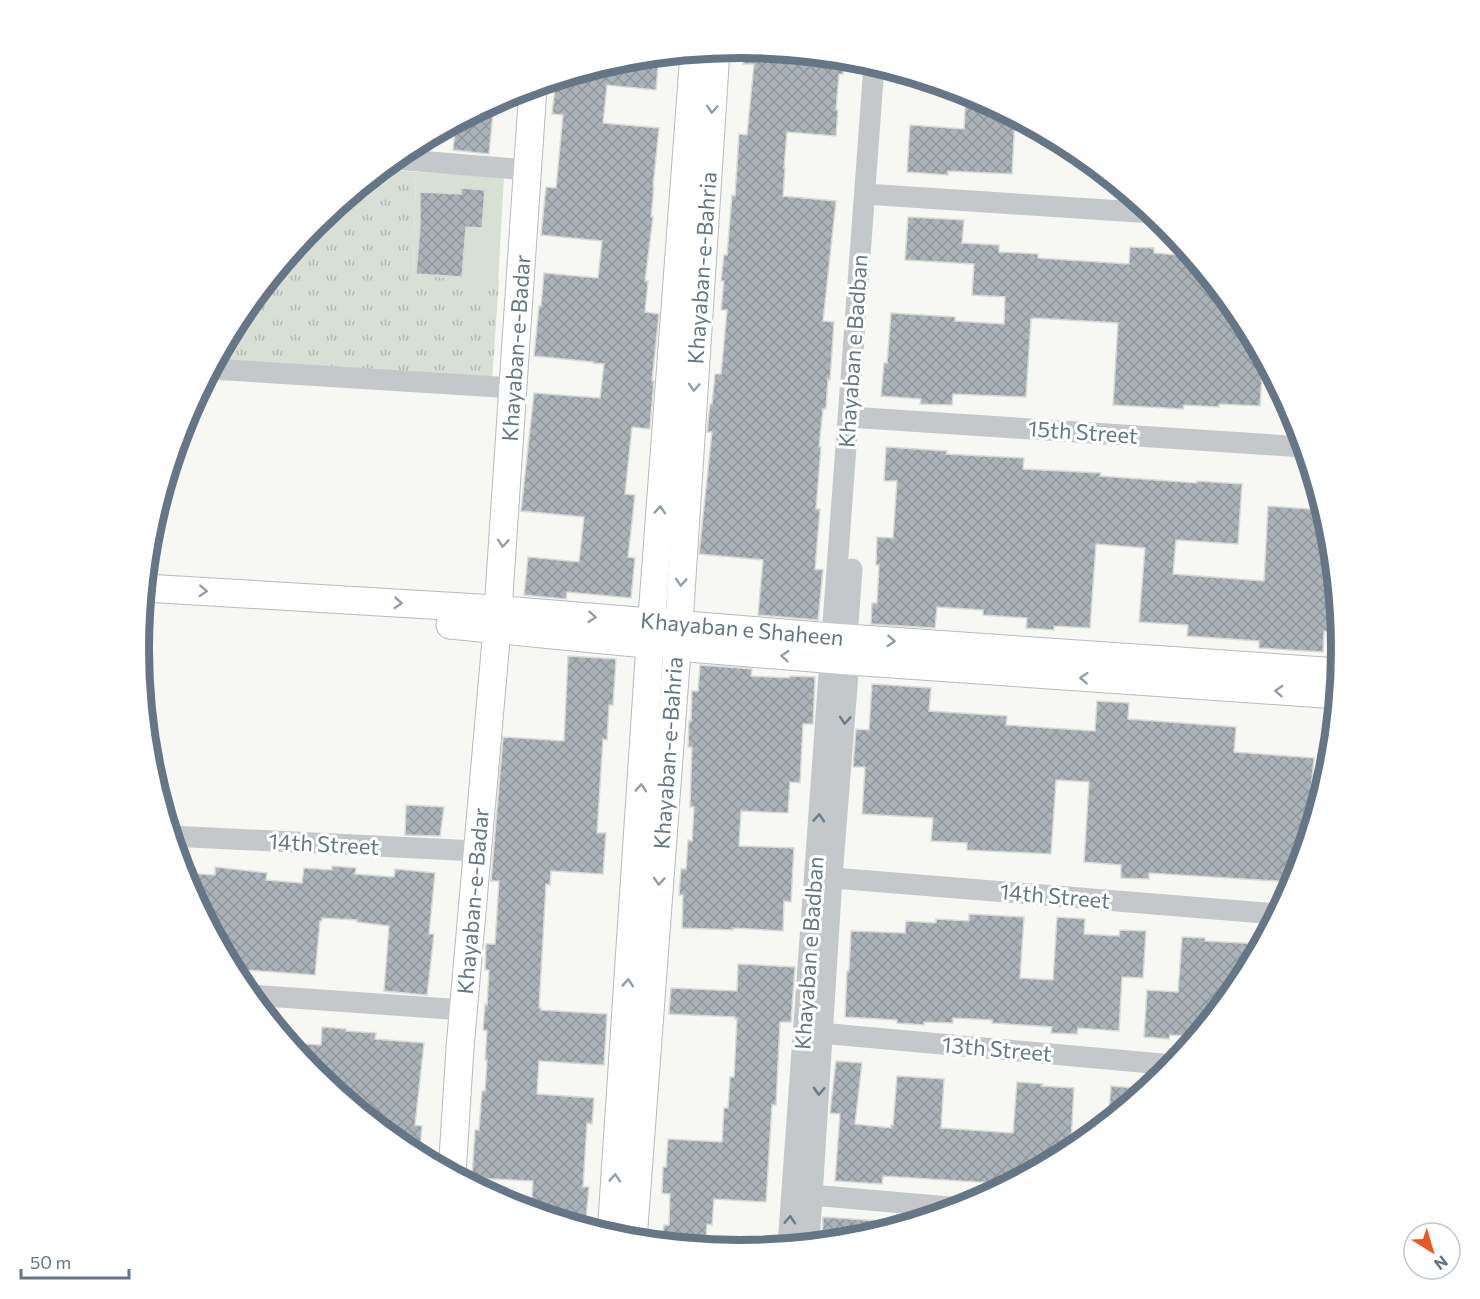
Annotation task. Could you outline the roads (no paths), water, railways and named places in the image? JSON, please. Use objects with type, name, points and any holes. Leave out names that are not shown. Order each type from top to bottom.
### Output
[{"type":"main road","name":"Khayaban-e-Bahria","points":[[612,1226],[715,59]]},
{"type":"main road","name":"Khayaban-e-Bahria","points":[[633,1230],[694,61]]},
{"type":"main road","name":"Khayaban-e-Badar","points":[[447,1162],[520,170],[531,97]]},
{"type":"main road","name":"Khayaban-e-Badar","points":[[518,101],[520,170]]},
{"type":"main road","name":"Khayaban e Shaheen","points":[[152,589],[353,610],[488,619],[840,649],[1329,694]]},
{"type":"main road","name":"Khayaban e Shaheen","points":[[150,606],[353,610]]},
{"type":"main road","name":"Khayaban e Shaheen","points":[[840,649],[1330,672]]},
{"type":"street","name":"Khayaban e Badban","points":[[790,1238],[802,1195],[871,194],[874,74]]},
{"type":"street","name":"Khayaban e Badban","points":[[871,194],[886,77]]},
{"type":"street","points":[[409,160],[520,170]]},
{"type":"street","points":[[871,194],[1137,212]]},
{"type":"street","points":[[220,370],[505,387]]},
{"type":"street","name":"15th Street","points":[[856,417],[1295,446]]},
{"type":"street","name":"14th Street","points":[[179,836],[470,851]]},
{"type":"street","name":"14th Street","points":[[823,877],[1269,913]]},
{"type":"street","points":[[262,996],[458,1010]]},
{"type":"street","name":"13th Street","points":[[813,1032],[1161,1064]]},
{"type":"street","name":"Khayaban e Badban","points":[[802,1195],[808,1236]]},
{"type":"street","points":[[802,1195],[938,1206]]}]
